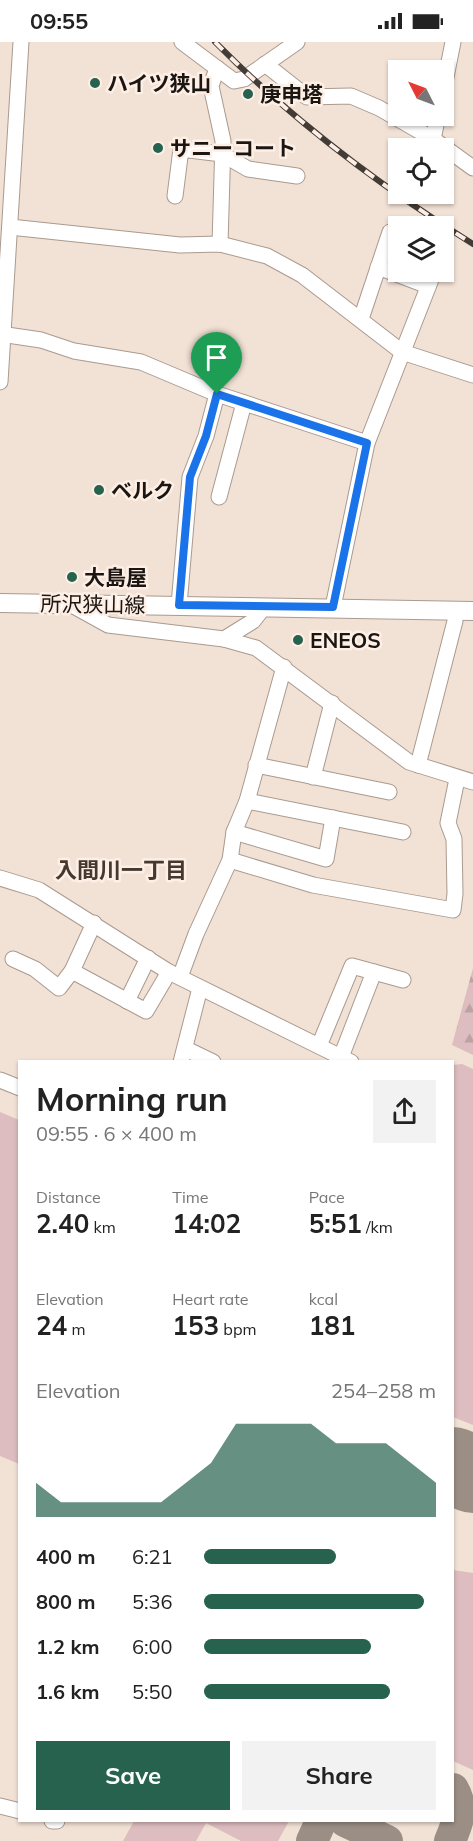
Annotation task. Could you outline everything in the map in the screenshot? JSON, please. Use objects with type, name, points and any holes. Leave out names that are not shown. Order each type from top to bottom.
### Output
[{"type":"main road","name":"所沢狭山線","points":[[0,603],[464,611]]},
{"type":"street","points":[[0,382],[3,274],[21,42]]},
{"type":"street","points":[[182,42],[234,81],[244,79],[297,42]]},
{"type":"street","points":[[449,60],[453,42]]},
{"type":"street","points":[[265,64],[307,97],[351,96],[379,108],[431,138]]},
{"type":"street","points":[[217,68],[211,86],[223,141],[220,244]]},
{"type":"street","points":[[175,196],[181,148],[222,154],[248,169],[297,176]]},
{"type":"street","points":[[454,154],[473,168]]},
{"type":"street","points":[[7,221],[180,245],[220,244],[267,256],[283,263],[361,319],[402,352],[473,375]]},
{"type":"street","points":[[361,319],[388,238]]},
{"type":"street","points":[[378,267],[388,269]]},
{"type":"street","points":[[333,607],[367,443],[430,282]]},
{"type":"street","points":[[1,334],[41,340],[74,351],[141,362],[217,394],[367,443]]},
{"type":"street","points":[[179,605],[190,477],[206,436],[217,394]]},
{"type":"street","points":[[219,497],[244,403]]},
{"type":"street","points":[[70,604],[108,625],[224,639],[256,648],[409,762],[457,779],[473,782]]},
{"type":"street","points":[[224,639],[253,621],[264,607]]},
{"type":"street","points":[[418,765],[455,621],[464,611]]},
{"type":"street","points":[[72,972],[146,1011],[175,974],[230,860],[234,832],[247,801],[284,667]]},
{"type":"street","points":[[313,777],[332,703]]},
{"type":"street","points":[[256,765],[389,792]]},
{"type":"street","points":[[230,860],[313,885],[453,910],[454,839],[448,823],[457,779]]},
{"type":"street","points":[[247,801],[402,832]]},
{"type":"street","points":[[234,832],[327,859],[333,818]]},
{"type":"street","points":[[0,878],[39,890],[200,988],[346,1060],[374,972]]},
{"type":"street","points":[[13,959],[35,969],[59,988],[72,972],[94,923]]},
{"type":"street","points":[[127,1001],[148,958]]},
{"type":"street","points":[[320,1046],[352,966],[403,980]]},
{"type":"street","points":[[200,988],[183,1055],[204,1060]]},
{"type":"street","points":[[0,1080],[18,1087]]},
{"type":"street","points":[[0,1806],[18,1810]]},
{"type":"green space","points":[[473,968],[473,1055],[452,1045]]},
{"type":"green space","points":[[462,1064],[473,1069],[473,1425],[454,1417],[454,1065]]},
{"type":"green space","points":[[0,1112],[18,1120],[18,1464],[0,1456]]},
{"type":"green space","points":[[454,1570],[473,1573],[473,1770],[454,1761]]},
{"type":"green space","points":[[133,1822],[288,1822],[278,1841],[241,1841],[206,1823],[196,1841],[123,1841]]},
{"type":"taxiway","points":[[450,1841],[459,1809],[454,1791]]},
{"type":"taxiway","points":[[312,1841],[321,1822]]},
{"type":"taxiway","points":[[347,1822],[387,1841]]},
{"type":"runway","points":[[454,1466],[473,1474]]},
{"type":"railway","points":[[215,42],[244,71],[306,125],[404,199],[473,244]]},
{"type":"place","name":"ハイツ狭山","points":[[95,83]]},
{"type":"place","name":"庚申塔","points":[[248,94]]},
{"type":"place","name":"サニーコート","points":[[158,148]]},
{"type":"place","name":"ベルク","points":[[99,490]]},
{"type":"place","name":"大島屋","points":[[72,577]]},
{"type":"place","name":"ENEOS","points":[[298,640]]},
{"type":"district","name":"入間川一丁目","points":[[121,870]]},
{"type":"route","points":[[217,394],[367,443],[333,607],[179,605],[190,477],[206,436],[217,394]]}]
